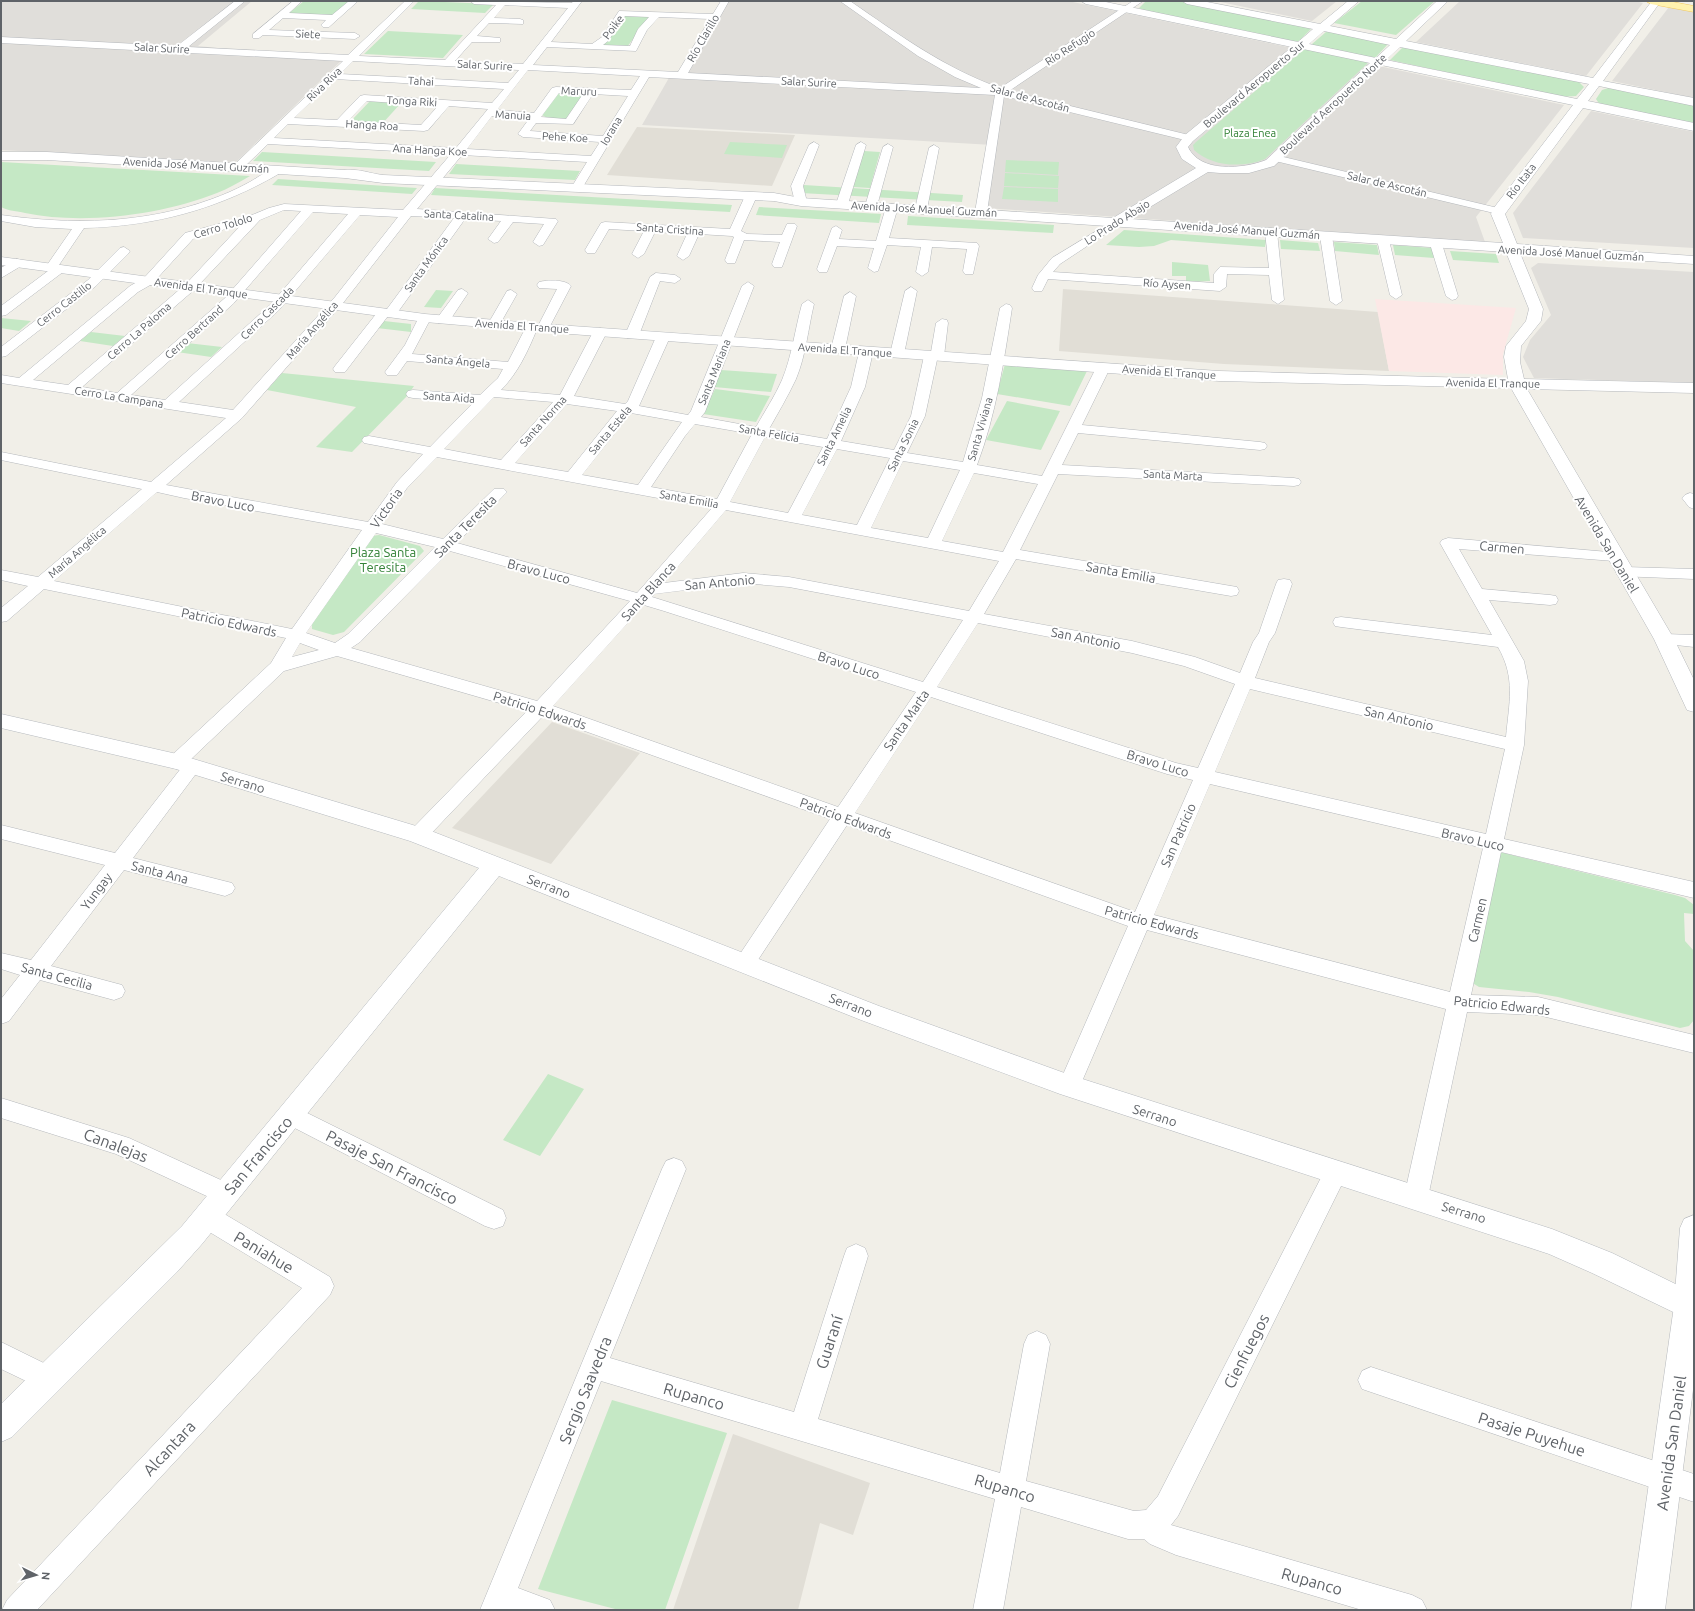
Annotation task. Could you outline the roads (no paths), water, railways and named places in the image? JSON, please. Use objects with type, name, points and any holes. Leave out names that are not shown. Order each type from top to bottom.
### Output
[{"type":"main road","points":[[1655,1],[1694,9]]},
{"type":"street","points":[[179,49],[241,1]]},
{"type":"street","name":"Siete","points":[[246,42],[261,32],[298,1]]},
{"type":"street","points":[[316,34],[354,1]]},
{"type":"street","name":"Riva Riva","points":[[238,167],[410,1]]},
{"type":"street","points":[[474,1],[577,3]]},
{"type":"street","name":"Río Clarillo","points":[[681,76],[725,1]]},
{"type":"street","name":"Salar de Ascotán","points":[[844,1],[942,67],[981,85],[1000,92],[1189,138]]},
{"type":"street","points":[[1086,1],[1694,127]]},
{"type":"street","name":"Río Refugio","points":[[1000,92],[1139,1]]},
{"type":"street","points":[[1187,1],[1694,102]]},
{"type":"street","name":"Boulevard Aeropuerto Sur","points":[[1189,138],[1354,1]]},
{"type":"street","name":"Boulevard Aeropuerto Norte","points":[[1207,167],[1226,170],[1247,170],[1264,166],[1275,158],[1443,1]]},
{"type":"street","name":"Río Itata","points":[[1518,383],[1512,352],[1518,338],[1537,314],[1535,304],[1498,216],[1498,211],[1655,1]]},
{"type":"street","points":[[448,64],[487,20],[498,2]]},
{"type":"street","name":"María Angélica","points":[[1,617],[237,415],[333,306],[407,213],[459,152],[577,3]]},
{"type":"street","name":"Poike","points":[[594,47],[605,38],[622,13],[716,17]]},
{"type":"street","name":"Poike","points":[[544,44],[633,49],[643,29],[657,14]]},
{"type":"street","name":"Siete","points":[[280,15],[335,18]]},
{"type":"street","points":[[487,20],[520,22]]},
{"type":"street","name":"Siete","points":[[261,32],[355,36]]},
{"type":"street","points":[[470,38],[497,40]]},
{"type":"street","name":"Salar Surire","points":[[1,40],[1000,92]]},
{"type":"street","name":"Iorana","points":[[577,188],[646,74]]},
{"type":"street","name":"Tahai","points":[[332,76],[510,86]]},
{"type":"street","points":[[970,91],[981,85]]},
{"type":"street","name":"Maruru","points":[[523,134],[556,90],[634,93]]},
{"type":"street","name":"Manuia","points":[[492,110],[535,118],[569,122],[590,91]]},
{"type":"street","points":[[981,212],[1000,92]]},
{"type":"street","name":"Tonga Riki","points":[[340,123],[364,98],[446,103],[492,110]]},
{"type":"street","name":"Hanga Roa","points":[[287,120],[424,128],[446,103]]},
{"type":"street","name":"Pehe Koe","points":[[523,134],[606,139]]},
{"type":"street","points":[[1189,138],[1182,147],[1183,151],[1189,158],[1207,167]]},
{"type":"street","name":"Ana Hanga Koe","points":[[266,141],[594,159]]},
{"type":"street","points":[[842,204],[861,144]]},
{"type":"street","points":[[801,202],[797,186],[814,145]]},
{"type":"street","points":[[871,206],[888,147]]},
{"type":"street","points":[[921,209],[934,148]]},
{"type":"street","name":"Avenida José Manuel Guzmán","points":[[1,150],[47,156]]},
{"type":"street","name":"Avenida José Manuel Guzmán","points":[[1,156],[47,156],[238,167],[346,174],[373,178],[435,180],[502,186],[543,186],[661,193],[689,198],[749,199],[780,203],[801,202],[981,212],[1436,244],[1694,260]]},
{"type":"street","name":"Salar de Ascotán","points":[[1275,158],[1498,211]]},
{"type":"street","name":"Lo Prado Abajo","points":[[1038,288],[1044,275],[1050,267],[1065,254],[1207,167]]},
{"type":"street","points":[[1,218],[47,224],[80,225],[146,218],[195,207],[236,193],[278,170]]},
{"type":"street","points":[[731,260],[737,234],[749,199]]},
{"type":"street","name":"Cerro Tololo","points":[[22,382],[134,289],[148,281],[190,236],[256,217],[284,207],[407,213]]},
{"type":"street","points":[[874,268],[892,207]]},
{"type":"street","name":"Cerro Bertrand","points":[[120,397],[223,306],[310,208]]},
{"type":"street","name":"Cerro Cascada","points":[[167,405],[230,349],[282,299],[357,211]]},
{"type":"street","name":"Santa Catalina","points":[[407,213],[552,221],[538,242]]},
{"type":"street","name":"Santa Mónica","points":[[340,369],[387,313],[462,215]]},
{"type":"street","name":"Cerro La Paloma","points":[[71,390],[190,287],[256,217]]},
{"type":"street","name":"Santa Catalina","points":[[494,239],[510,218]]},
{"type":"street","points":[[1,312],[55,268],[80,225]]},
{"type":"street","name":"Santa Cristina","points":[[591,250],[605,225],[695,230],[786,239]]},
{"type":"street","points":[[778,264],[791,226]]},
{"type":"street","points":[[638,254],[651,228]]},
{"type":"street","points":[[683,256],[695,230]]},
{"type":"street","points":[[823,269],[836,230]]},
{"type":"street","points":[[1271,232],[1278,300]]},
{"type":"street","points":[[1326,236],[1336,301]]},
{"type":"street","points":[[1383,240],[1396,295]]},
{"type":"street","points":[[832,242],[973,246],[969,271]]},
{"type":"street","points":[[922,272],[927,244]]},
{"type":"street","points":[[1436,244],[1452,296]]},
{"type":"street","name":"Cerro Castillo","points":[[1,353],[102,274],[124,251]]},
{"type":"street","name":"Avenida El Tranque","points":[[1,261],[425,318],[538,328],[1241,377],[1518,383],[1693,389]]},
{"type":"street","points":[[1,274],[17,263]]},
{"type":"street","name":"Río Aysen","points":[[1044,275],[1220,287],[1220,274],[1224,270],[1275,272]]},
{"type":"street","points":[[632,335],[656,277],[675,279]]},
{"type":"street","name":"Victoria","points":[[184,765],[278,667],[296,635],[402,485],[433,451],[488,397],[512,366],[565,286],[543,285]]},
{"type":"street","name":"Santa Mariana","points":[[642,490],[680,433],[698,412],[748,286]]},
{"type":"street","points":[[897,354],[911,291]]},
{"type":"street","points":[[443,320],[462,292]]},
{"type":"street","points":[[494,324],[511,294]]},
{"type":"street","points":[[838,350],[850,296]]},
{"type":"street","name":"Santa Blanca","points":[[418,835],[540,708],[645,594],[722,504],[789,379],[799,347],[800,333],[808,304]]},
{"type":"street","name":"Santa Viviana","points":[[933,543],[968,467],[982,428],[997,361],[1006,308]]},
{"type":"street","name":"Santa Ángela","points":[[392,372],[404,357],[425,318]]},
{"type":"street","name":"Santa Sonia","points":[[862,530],[918,416],[942,323]]},
{"type":"street","name":"Santa Norma","points":[[505,465],[568,394],[600,332]]},
{"type":"street","name":"Santa Estela","points":[[572,477],[628,408],[634,403],[663,337]]},
{"type":"street","name":"Santa Amelia","points":[[793,517],[832,444],[858,387],[866,352]]},
{"type":"street","name":"Santa Ángela","points":[[404,357],[512,366]]},
{"type":"street","name":"Santa Marta","points":[[745,963],[926,690],[1010,556],[1049,475],[1104,368]]},
{"type":"street","name":"Cerro La Campana","points":[[1,379],[237,415]]},
{"type":"street","name":"Avenida San Daniel","points":[[1518,383],[1520,393],[1530,411],[1664,639],[1686,684],[1694,705]]},
{"type":"street","name":"Santa Aida","points":[[413,394],[488,397]]},
{"type":"street","name":"Santa Felicia","points":[[488,397],[563,399],[628,408],[968,467],[1049,475]]},
{"type":"street","points":[[1073,428],[1260,446]]},
{"type":"street","name":"Santa Emilia","points":[[369,440],[933,543],[1231,591]]},
{"type":"street","name":"Bravo Luco","points":[[1,456],[153,487],[372,528],[645,594],[670,607],[1166,766],[1694,890]]},
{"type":"street","name":"Santa Marta","points":[[1049,475],[1294,482]]},
{"type":"street","name":"Santa Teresita","points":[[278,667],[337,650],[367,627],[499,492]]},
{"type":"street","name":"Carmen","points":[[1416,1197],[1515,745],[1519,681],[1515,660],[1476,594],[1448,542],[1614,556]]},
{"type":"street","points":[[1624,572],[1694,574]]},
{"type":"street","name":"Patricio Edwards","points":[[1,575],[296,635],[337,650],[540,708],[1126,918],[1140,920],[1459,1003],[1538,1006],[1694,1044]]},
{"type":"street","name":"San Antonio","points":[[645,594],[730,579],[773,580],[1162,654],[1204,665],[1261,687],[1515,745]]},
{"type":"street","name":"San Patricio","points":[[1069,1086],[1261,642],[1267,633],[1284,584]]},
{"type":"street","points":[[1476,594],[1550,600]]},
{"type":"street","points":[[1341,622],[1505,642]]},
{"type":"street","points":[[1664,639],[1694,641]]},
{"type":"street","name":"Serrano","points":[[1,721],[184,765],[418,835],[911,1029],[1069,1086],[1552,1242],[1602,1263],[1691,1307]]},
{"type":"street","name":"Yungay","points":[[1,1015],[119,862],[184,765]]},
{"type":"street","name":"Santa Ana","points":[[1,832],[225,888]]},
{"type":"street","name":"San Francisco","points":[[1,1426],[167,1262],[207,1217],[495,865]]},
{"type":"street","name":"Santa Cecilia","points":[[1,961],[114,991]]},
{"type":"street","name":"Canalejas","points":[[1,1108],[114,1142],[226,1194]]},
{"type":"street","name":"Pasaje San Francisco","points":[[291,1115],[494,1218]]},
{"type":"street","name":"Sergio Saavedra","points":[[498,1603],[674,1169]]},
{"type":"street","name":"Cienfuegos","points":[[1148,1524],[1156,1520],[1168,1506],[1336,1172]]},
{"type":"street","name":"Paniahue","points":[[207,1217],[321,1286]]},
{"type":"street","name":"Avenida San Daniel","points":[[1648,1610],[1680,1483],[1691,1307],[1694,1228]]},
{"type":"street","name":"Guaraní","points":[[802,1428],[856,1256]]},
{"type":"street","name":"Alcantara","points":[[17,1610],[321,1286]]},
{"type":"street","points":[[988,1610],[1011,1490],[1014,1462],[1037,1344]]},
{"type":"street","points":[[1,1354],[50,1379]]},
{"type":"street","name":"Rupanco","points":[[594,1366],[1128,1526],[1148,1524],[1160,1534],[1176,1541],[1412,1610]]},
{"type":"street","name":"Pasaje Puyehue","points":[[1371,1380],[1680,1483]]},
{"type":"street","points":[[498,1603],[540,1610]]},
{"type":"park label","name":"Plaza Enea","points":[[1250,133]]},
{"type":"park label","name":"Plaza Santa Teresita","points":[[383,560]]}]
